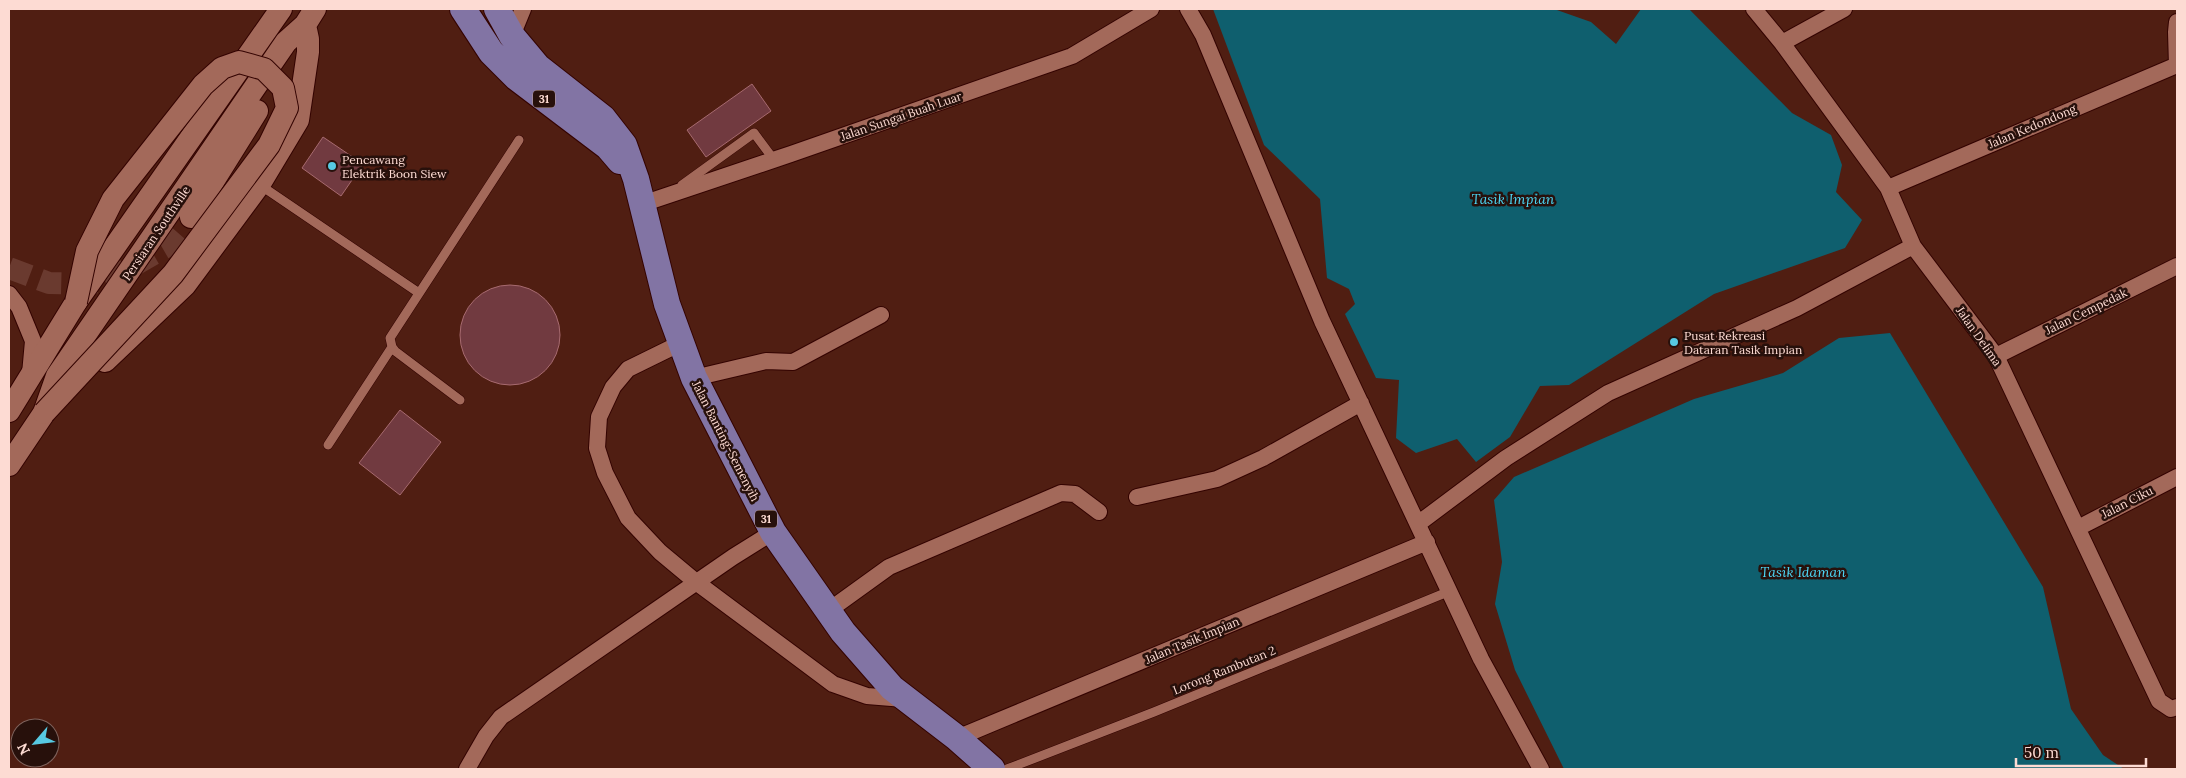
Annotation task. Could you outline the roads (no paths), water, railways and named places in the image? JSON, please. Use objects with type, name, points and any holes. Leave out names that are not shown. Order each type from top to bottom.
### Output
[{"type":"main road","name":"Persiaran Southville","points":[[9,411],[29,382],[76,302],[280,9]]},
{"type":"main road","name":"Jalan Banting-Semenyih","points":[[463,9],[491,52],[517,78],[608,147],[636,179]]},
{"type":"main road","name":"Jalan Banting-Semenyih","points":[[497,9],[512,36],[538,67],[603,118],[624,145],[636,179],[667,304],[694,378],[773,532],[828,611],[892,688],[957,738],[992,769]]},
{"type":"main road","name":"Persiaran Southville","points":[[9,465],[44,413],[57,376],[286,42],[310,17]]},
{"type":"main road","points":[[44,413],[79,386],[185,285],[259,185],[298,120],[308,52],[310,17]]},
{"type":"main road","points":[[190,217],[296,49],[310,17]]},
{"type":"main road","points":[[44,413],[173,274],[269,145],[288,108],[283,88],[264,69],[239,62],[222,68],[203,85],[113,199],[87,251],[76,302]]},
{"type":"street","points":[[512,36],[523,9]]},
{"type":"street","name":"Jalan Sungai Buah Luar","points":[[642,204],[1072,56],[1151,9]]},
{"type":"street","points":[[1188,9],[1203,35],[1322,321],[1481,659],[1541,769]]},
{"type":"street","name":"Jalan Delima","points":[[1754,9],[1782,43],[1888,188],[1913,246],[1996,356],[2159,701],[2171,709],[2177,706]]},
{"type":"street","points":[[1782,43],[1844,9]]},
{"type":"street","points":[[2177,22],[2177,65]]},
{"type":"street","name":"Jalan Kedondong","points":[[1888,188],[2177,65]]},
{"type":"street","points":[[1418,523],[1506,458],[1608,393],[1797,308],[1913,246]]},
{"type":"street","name":"Jalan Cempedak","points":[[1996,356],[2177,266]]},
{"type":"street","points":[[9,294],[19,307],[32,341],[29,382]]},
{"type":"street","points":[[694,378],[766,361],[793,362],[880,315]]},
{"type":"street","points":[[681,343],[628,369],[612,387],[599,417],[597,448],[605,473],[628,518],[660,552],[696,582],[833,684],[868,696],[904,698]]},
{"type":"street","points":[[1137,497],[1217,479],[1263,458],[1361,403]]},
{"type":"street","name":"Jalan Ciku","points":[[2078,528],[2177,477]]},
{"type":"street","points":[[828,611],[889,567],[1061,492],[1075,494],[1099,512]]},
{"type":"street","points":[[467,769],[486,736],[501,717],[696,582],[773,532]]},
{"type":"street","name":"Jalan Tasik Impian","points":[[957,738],[1427,542]]},
{"type":"lane","points":[[670,194],[754,133],[774,160]]},
{"type":"lane","points":[[460,400],[392,347],[390,342],[392,333],[519,140]]},
{"type":"lane","points":[[259,185],[419,293]]},
{"type":"lane","points":[[328,445],[392,347]]},
{"type":"lane","name":"Lorong Rambutan 2","points":[[1007,769],[1163,708],[1450,591]]},
{"type":"water","name":"Tasik Impian","points":[[1213,9],[1554,9],[1591,22],[1616,44],[1641,9],[1689,9],[1792,113],[1831,135],[1842,165],[1836,192],[1862,220],[1845,248],[1714,294],[1569,385],[1540,386],[1510,437],[1476,462],[1457,439],[1416,453],[1396,438],[1399,380],[1376,378],[1345,314],[1355,304],[1349,289],[1327,278],[1320,199],[1264,145]]},
{"type":"water","name":"Tasik Idaman","points":[[1890,333],[2043,587],[2071,709],[2103,755],[2124,769],[1564,769],[1515,670],[1495,604],[1502,562],[1494,500],[1514,477],[1694,399],[1783,373],[1839,338]]},
{"type":"tunnel","points":[[9,268],[49,283],[91,284],[126,270],[164,248],[191,217]]},
{"type":"place","name":"Pencawang Elektrik Boon Siew","points":[[332,166]]},
{"type":"place","name":"Pusat Rekreasi Dataran Tasik Impian","points":[[1674,342]]}]
